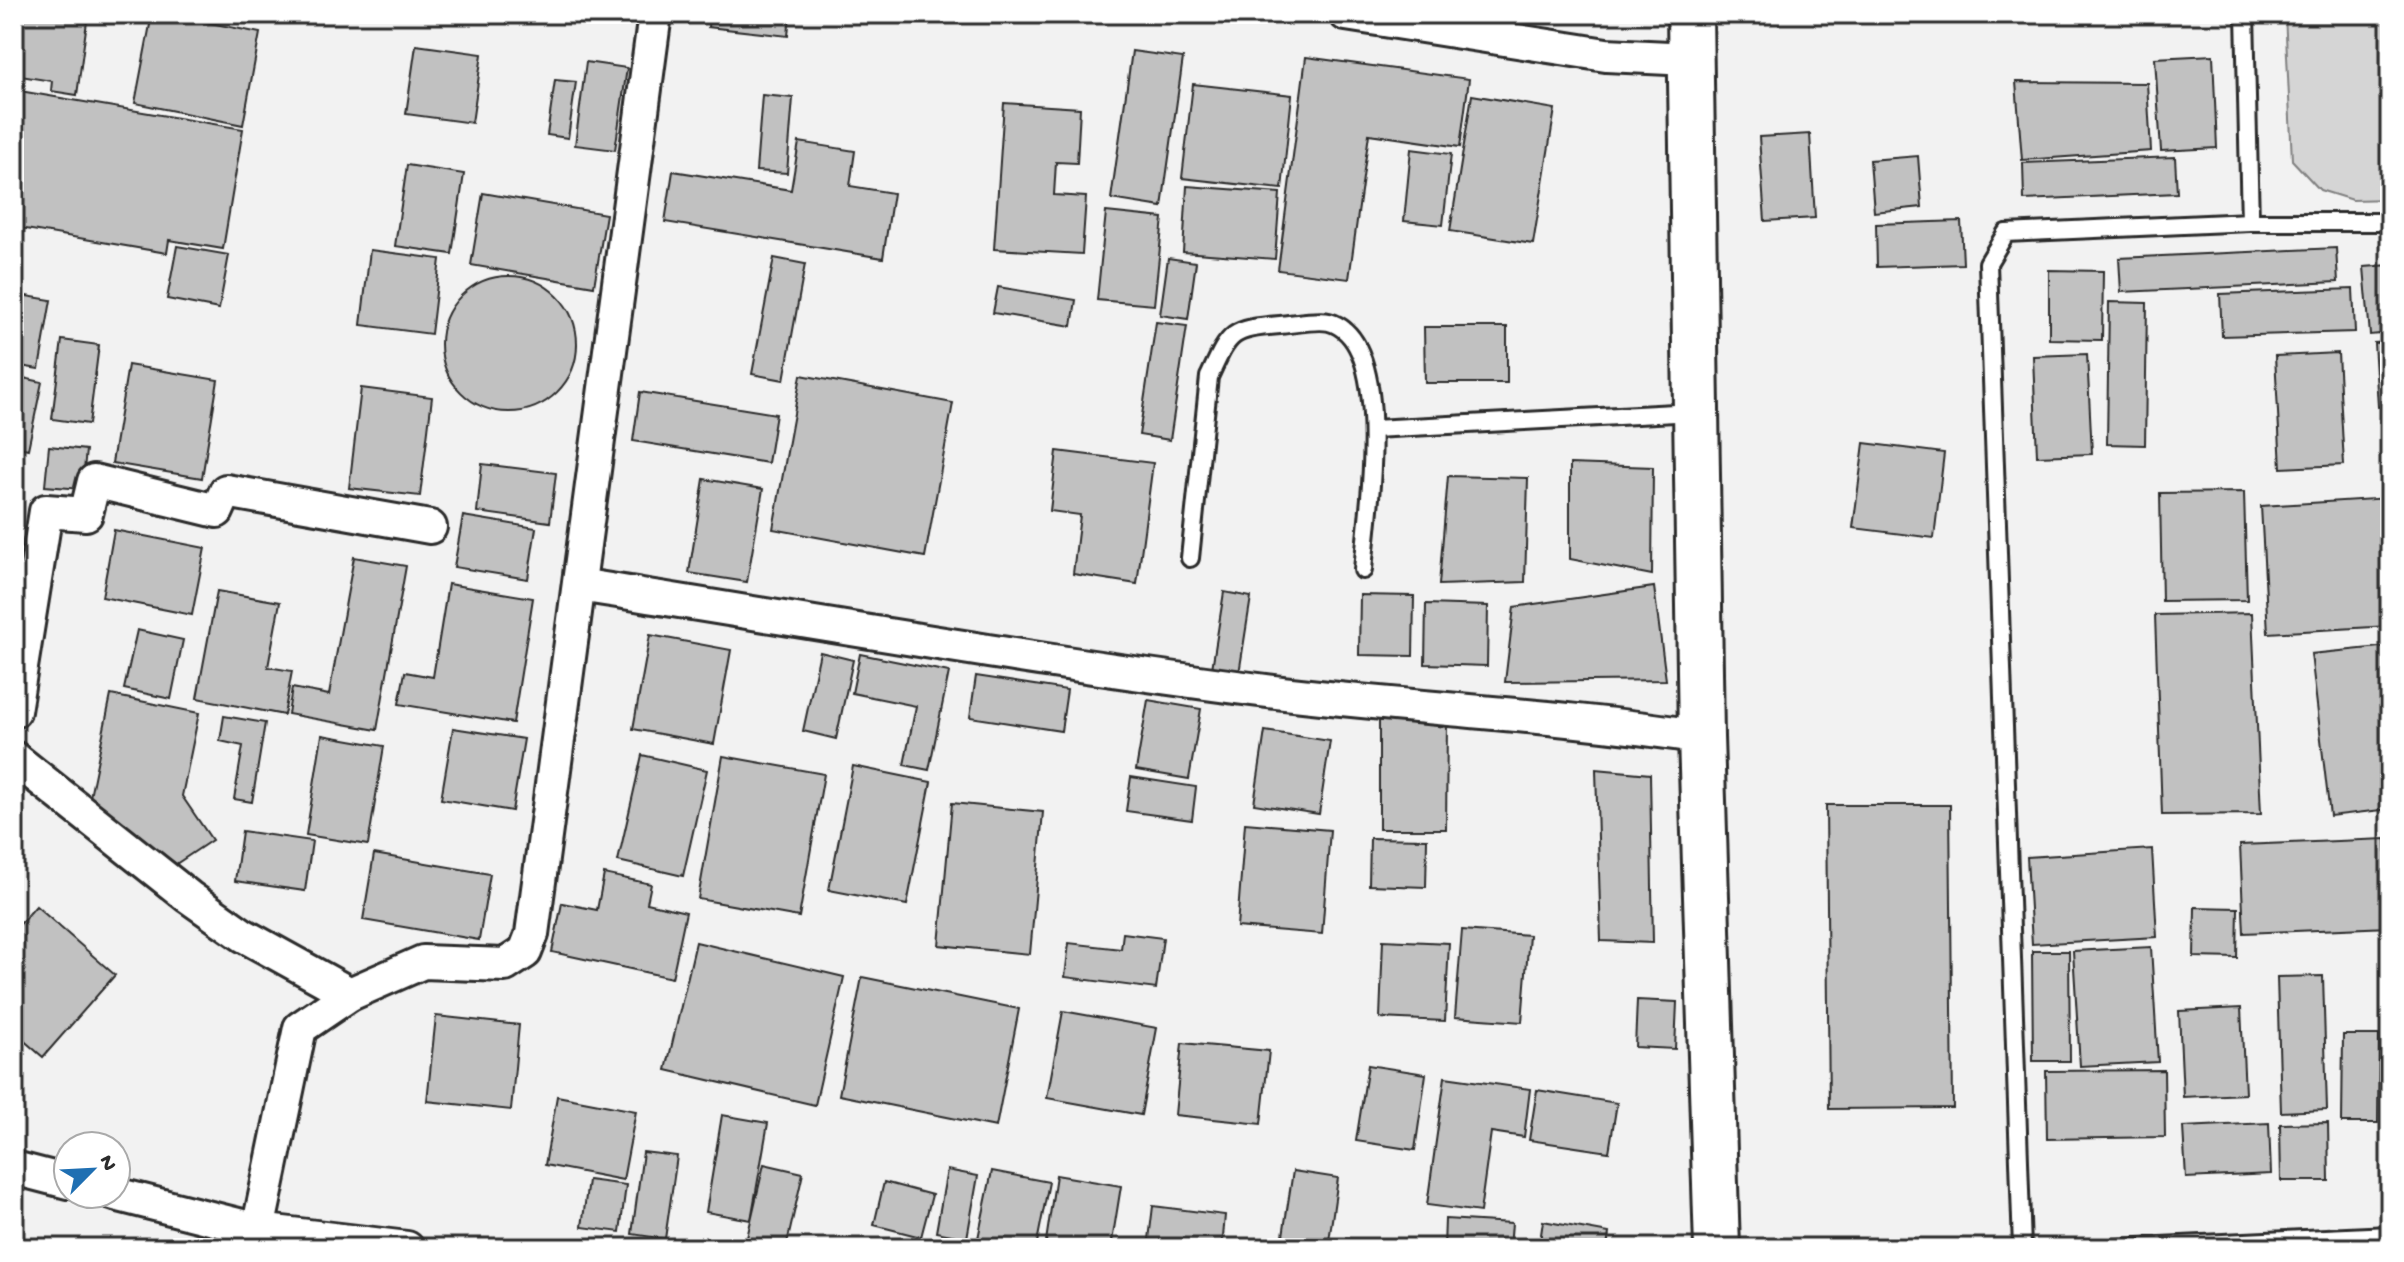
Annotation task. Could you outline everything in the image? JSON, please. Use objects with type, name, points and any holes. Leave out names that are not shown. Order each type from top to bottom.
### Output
[{"type":"street","points":[[257,1239],[300,1028],[350,994],[423,962],[505,965],[525,952],[532,934],[655,14]]},
{"type":"street","points":[[1346,14],[1606,55],[1690,59]]},
{"type":"street","points":[[1690,14],[1701,737],[1717,1248]]},
{"type":"street","points":[[14,711],[46,511],[86,514],[94,481],[217,511],[226,491],[430,527]]},
{"type":"street","points":[[579,585],[1145,676],[1331,699],[1621,724],[1701,737]]},
{"type":"street","points":[[14,758],[243,935],[350,994]]},
{"type":"street","points":[[14,1168],[52,1178]]},
{"type":"street","points":[[132,1199],[257,1239],[407,1248]]},
{"type":"lane","points":[[2245,14],[2250,222]]},
{"type":"lane","points":[[2022,1248],[1988,263],[2006,233],[2250,222],[2390,222]]},
{"type":"lane","points":[[1190,558],[1209,377],[1229,337],[1247,328],[1328,322],[1353,339],[1369,378],[1373,429],[1363,570]]},
{"type":"lane","points":[[1373,429],[1695,412]]},
{"type":"lane","points":[[2117,1248],[2390,1235]]},
{"type":"shaded area","points":[[2285,14],[2390,14],[2390,199],[2352,200],[2320,190],[2292,160]]},
{"type":"building","points":[[16,14],[88,14],[77,95],[51,91],[52,81],[14,75]]},
{"type":"building","points":[[152,14],[166,14],[260,33],[243,125],[135,103]]},
{"type":"building","points":[[709,14],[790,14],[788,36],[708,27]]},
{"type":"building","points":[[416,45],[482,54],[472,123],[406,114]]},
{"type":"building","points":[[1132,51],[1183,58],[1162,207],[1111,199]]},
{"type":"building","points":[[2213,55],[2217,148],[2161,151],[2155,58]]},
{"type":"building","points":[[1306,57],[1469,79],[1460,147],[1369,134],[1349,279],[1278,270]]},
{"type":"building","points":[[586,62],[627,68],[615,150],[575,145]]},
{"type":"building","points":[[555,80],[576,82],[568,138],[547,135]]},
{"type":"building","points":[[2016,82],[2147,83],[2151,151],[2022,160]]},
{"type":"building","points":[[1193,84],[1292,95],[1282,189],[1182,178]]},
{"type":"building","points":[[14,90],[243,129],[223,249],[169,240],[167,253],[14,227]]},
{"type":"building","points":[[762,95],[793,98],[787,173],[756,171]]},
{"type":"building","points":[[1472,95],[1555,109],[1533,244],[1450,231]]},
{"type":"building","points":[[1004,103],[1080,108],[1077,163],[1056,162],[1054,195],[1086,197],[1082,254],[994,249]]},
{"type":"building","points":[[1810,134],[1815,218],[1765,221],[1759,137]]},
{"type":"building","points":[[799,142],[855,151],[850,186],[893,193],[883,258],[665,222],[673,171],[791,190]]},
{"type":"building","points":[[1411,149],[1451,154],[1443,225],[1404,221]]},
{"type":"building","points":[[1918,156],[1922,207],[1874,212],[1870,160]]},
{"type":"building","points":[[2175,157],[2177,193],[2024,200],[2023,163]]},
{"type":"building","points":[[407,165],[464,174],[452,254],[395,246]]},
{"type":"building","points":[[1187,186],[1280,193],[1275,259],[1183,252]]},
{"type":"building","points":[[483,193],[606,214],[594,286],[471,265]]},
{"type":"building","points":[[1106,212],[1163,218],[1154,305],[1097,300]]},
{"type":"building","points":[[1961,221],[1963,264],[1877,267],[1876,224]]},
{"type":"building","points":[[177,246],[229,255],[219,309],[167,299]]},
{"type":"building","points":[[2336,248],[2338,282],[2121,292],[2119,258]]},
{"type":"building","points":[[370,250],[440,259],[431,334],[361,325]]},
{"type":"building","points":[[774,258],[805,264],[784,380],[752,374]]},
{"type":"building","points":[[1168,258],[1196,262],[1188,319],[1160,315]]},
{"type":"building","points":[[2390,265],[2390,333],[2370,335],[2364,267]]},
{"type":"building","points":[[2049,270],[2103,271],[2102,340],[2049,339]]},
{"type":"building","points":[[509,276],[535,281],[557,296],[572,318],[577,344],[572,370],[557,392],[535,407],[509,412],[483,407],[461,392],[446,370],[441,344],[446,318],[461,296],[483,281]]},
{"type":"building","points":[[998,287],[1076,300],[1072,326],[993,313]]},
{"type":"building","points":[[2353,289],[2355,332],[2222,336],[2220,294]]},
{"type":"building","points":[[14,294],[51,300],[39,369],[14,365]]},
{"type":"building","points":[[2109,302],[2147,303],[2145,445],[2107,444]]},
{"type":"building","points":[[1156,322],[1187,326],[1170,440],[1139,435]]},
{"type":"building","points":[[1424,327],[1507,327],[1507,383],[1425,383]]},
{"type":"building","points":[[62,340],[99,345],[89,424],[52,419]]},
{"type":"building","points":[[2390,342],[2390,406],[2378,407],[2374,343]]},
{"type":"building","points":[[2338,353],[2344,465],[2281,468],[2275,356]]},
{"type":"building","points":[[2087,354],[2092,454],[2037,456],[2033,356]]},
{"type":"building","points":[[128,365],[218,380],[202,478],[112,463]]},
{"type":"building","points":[[801,375],[953,403],[925,557],[773,529]]},
{"type":"building","points":[[14,376],[42,382],[28,449],[14,446]]},
{"type":"building","points":[[361,388],[432,397],[420,496],[349,488]]},
{"type":"building","points":[[640,392],[776,414],[768,463],[633,441]]},
{"type":"building","points":[[1864,443],[1944,453],[1934,538],[1853,528]]},
{"type":"building","points":[[49,446],[86,450],[82,489],[45,486]]},
{"type":"building","points":[[1057,451],[1153,463],[1137,584],[1073,574],[1080,515],[1050,511]]},
{"type":"building","points":[[482,464],[556,473],[550,522],[477,512]]},
{"type":"building","points":[[1570,464],[1653,467],[1652,575],[1570,559]]},
{"type":"building","points":[[1448,476],[1528,478],[1525,582],[1439,585]]},
{"type":"building","points":[[704,479],[763,489],[747,582],[689,573]]},
{"type":"building","points":[[2244,492],[2247,600],[2162,601],[2160,493]]},
{"type":"building","points":[[2390,498],[2390,626],[2268,633],[2261,506]]},
{"type":"building","points":[[463,516],[536,528],[528,579],[454,567]]},
{"type":"building","points":[[114,530],[205,548],[192,615],[102,597]]},
{"type":"building","points":[[354,557],[406,566],[377,730],[288,714],[292,688],[329,695]]},
{"type":"building","points":[[448,584],[533,598],[513,723],[399,704],[405,672],[433,677]]},
{"type":"building","points":[[1654,587],[1666,680],[1505,682],[1514,607]]},
{"type":"building","points":[[217,591],[280,602],[268,667],[292,671],[284,715],[197,698]]},
{"type":"building","points":[[1224,592],[1251,597],[1238,680],[1211,675]]},
{"type":"building","points":[[1360,595],[1414,596],[1413,656],[1359,655]]},
{"type":"building","points":[[1426,604],[1488,606],[1487,666],[1425,664]]},
{"type":"building","points":[[2252,613],[2261,814],[2162,815],[2155,615]]},
{"type":"building","points":[[137,630],[183,640],[171,699],[124,689]]},
{"type":"building","points":[[650,635],[731,650],[714,744],[633,729]]},
{"type":"building","points":[[2390,646],[2390,809],[2330,816],[2311,654]]},
{"type":"building","points":[[820,652],[853,660],[836,739],[803,731]]},
{"type":"building","points":[[860,654],[949,672],[929,770],[904,765],[916,706],[852,693]]},
{"type":"building","points":[[976,676],[1067,690],[1061,731],[970,717]]},
{"type":"building","points":[[111,695],[199,713],[182,796],[212,840],[176,864],[90,797]]},
{"type":"building","points":[[1148,700],[1201,709],[1189,779],[1136,770]]},
{"type":"building","points":[[224,716],[265,723],[252,802],[234,799],[243,746],[220,741]]},
{"type":"building","points":[[1379,721],[1447,721],[1446,829],[1379,829]]},
{"type":"building","points":[[453,728],[524,739],[512,811],[441,799]]},
{"type":"building","points":[[1265,731],[1330,741],[1319,814],[1254,804]]},
{"type":"building","points":[[322,735],[384,746],[368,845],[306,835]]},
{"type":"building","points":[[642,755],[707,770],[683,876],[618,861]]},
{"type":"building","points":[[723,756],[824,774],[799,917],[698,899]]},
{"type":"building","points":[[853,766],[931,782],[907,905],[829,890]]},
{"type":"building","points":[[1596,769],[1650,774],[1653,943],[1601,941]]},
{"type":"building","points":[[1131,777],[1196,787],[1192,820],[1126,811]]},
{"type":"building","points":[[952,803],[1043,812],[1030,954],[939,945]]},
{"type":"building","points":[[1826,805],[1950,805],[1953,1108],[1829,1109]]},
{"type":"building","points":[[1245,823],[1330,830],[1322,934],[1237,927]]},
{"type":"building","points":[[242,831],[312,841],[305,891],[235,881]]},
{"type":"building","points":[[1370,838],[1427,839],[1426,887],[1369,885]]},
{"type":"building","points":[[2386,839],[2389,927],[2244,933],[2240,845]]},
{"type":"building","points":[[2152,849],[2157,937],[2032,944],[2027,857]]},
{"type":"building","points":[[374,854],[490,874],[479,940],[363,920]]},
{"type":"building","points":[[604,874],[651,884],[647,903],[686,912],[672,978],[552,952],[562,903],[597,910]]},
{"type":"building","points":[[36,906],[115,975],[43,1057],[14,1032],[14,1020],[23,1011],[14,1003],[14,931]]},
{"type":"building","points":[[2195,907],[2238,908],[2237,958],[2194,957]]},
{"type":"building","points":[[1462,930],[1529,935],[1522,1022],[1455,1017]]},
{"type":"building","points":[[1123,933],[1163,938],[1156,989],[1065,977],[1069,943],[1121,949]]},
{"type":"building","points":[[1383,940],[1449,943],[1445,1021],[1380,1018]]},
{"type":"building","points":[[696,942],[844,977],[815,1105],[666,1070]]},
{"type":"building","points":[[2151,947],[2158,1062],[2080,1066],[2073,951]]},
{"type":"building","points":[[2032,951],[2069,951],[2070,1061],[2033,1061]]},
{"type":"building","points":[[2323,976],[2327,1110],[2281,1112],[2277,977]]},
{"type":"building","points":[[862,977],[1019,1009],[996,1127],[839,1095]]},
{"type":"building","points":[[1637,1000],[1677,1002],[1675,1049],[1635,1047]]},
{"type":"building","points":[[2241,1008],[2245,1094],[2183,1097],[2179,1011]]},
{"type":"building","points":[[1063,1011],[1157,1028],[1141,1115],[1047,1098]]},
{"type":"building","points":[[436,1016],[519,1025],[511,1110],[427,1101]]},
{"type":"building","points":[[2343,1035],[2379,1035],[2378,1123],[2342,1123]]},
{"type":"building","points":[[1182,1043],[1269,1051],[1261,1124],[1175,1115]]},
{"type":"building","points":[[1368,1065],[1426,1074],[1415,1150],[1356,1141]]},
{"type":"building","points":[[2164,1070],[2165,1137],[2047,1139],[2046,1071]]},
{"type":"building","points":[[1445,1077],[1530,1089],[1524,1137],[1491,1132],[1480,1212],[1427,1205]]},
{"type":"building","points":[[1537,1090],[1617,1103],[1609,1152],[1529,1140]]},
{"type":"building","points":[[557,1096],[636,1111],[623,1180],[545,1165]]},
{"type":"building","points":[[722,1115],[768,1123],[751,1220],[706,1212]]},
{"type":"building","points":[[2269,1123],[2271,1174],[2186,1178],[2183,1127]]},
{"type":"building","points":[[2328,1123],[2329,1181],[2281,1181],[2280,1124]]},
{"type":"building","points":[[643,1152],[677,1156],[665,1239],[632,1234]]},
{"type":"building","points":[[764,1164],[803,1173],[786,1248],[746,1242]]},
{"type":"building","points":[[947,1170],[978,1176],[967,1238],[936,1232]]},
{"type":"building","points":[[992,1171],[1049,1182],[1036,1248],[976,1248]]},
{"type":"building","points":[[1293,1171],[1338,1178],[1328,1248],[1282,1242]]},
{"type":"building","points":[[1056,1175],[1121,1186],[1111,1248],[1045,1248]]},
{"type":"building","points":[[588,1180],[626,1185],[620,1232],[582,1227]]},
{"type":"building","points":[[884,1182],[932,1195],[921,1237],[874,1225]]},
{"type":"building","points":[[1153,1206],[1225,1215],[1222,1248],[1148,1248]]},
{"type":"building","points":[[1445,1219],[1512,1223],[1510,1248],[1444,1248]]},
{"type":"building","points":[[1543,1221],[1609,1233],[1607,1248],[1539,1248]]},
{"type":"building","points":[[140,1242],[183,1247],[140,1248]]}]
